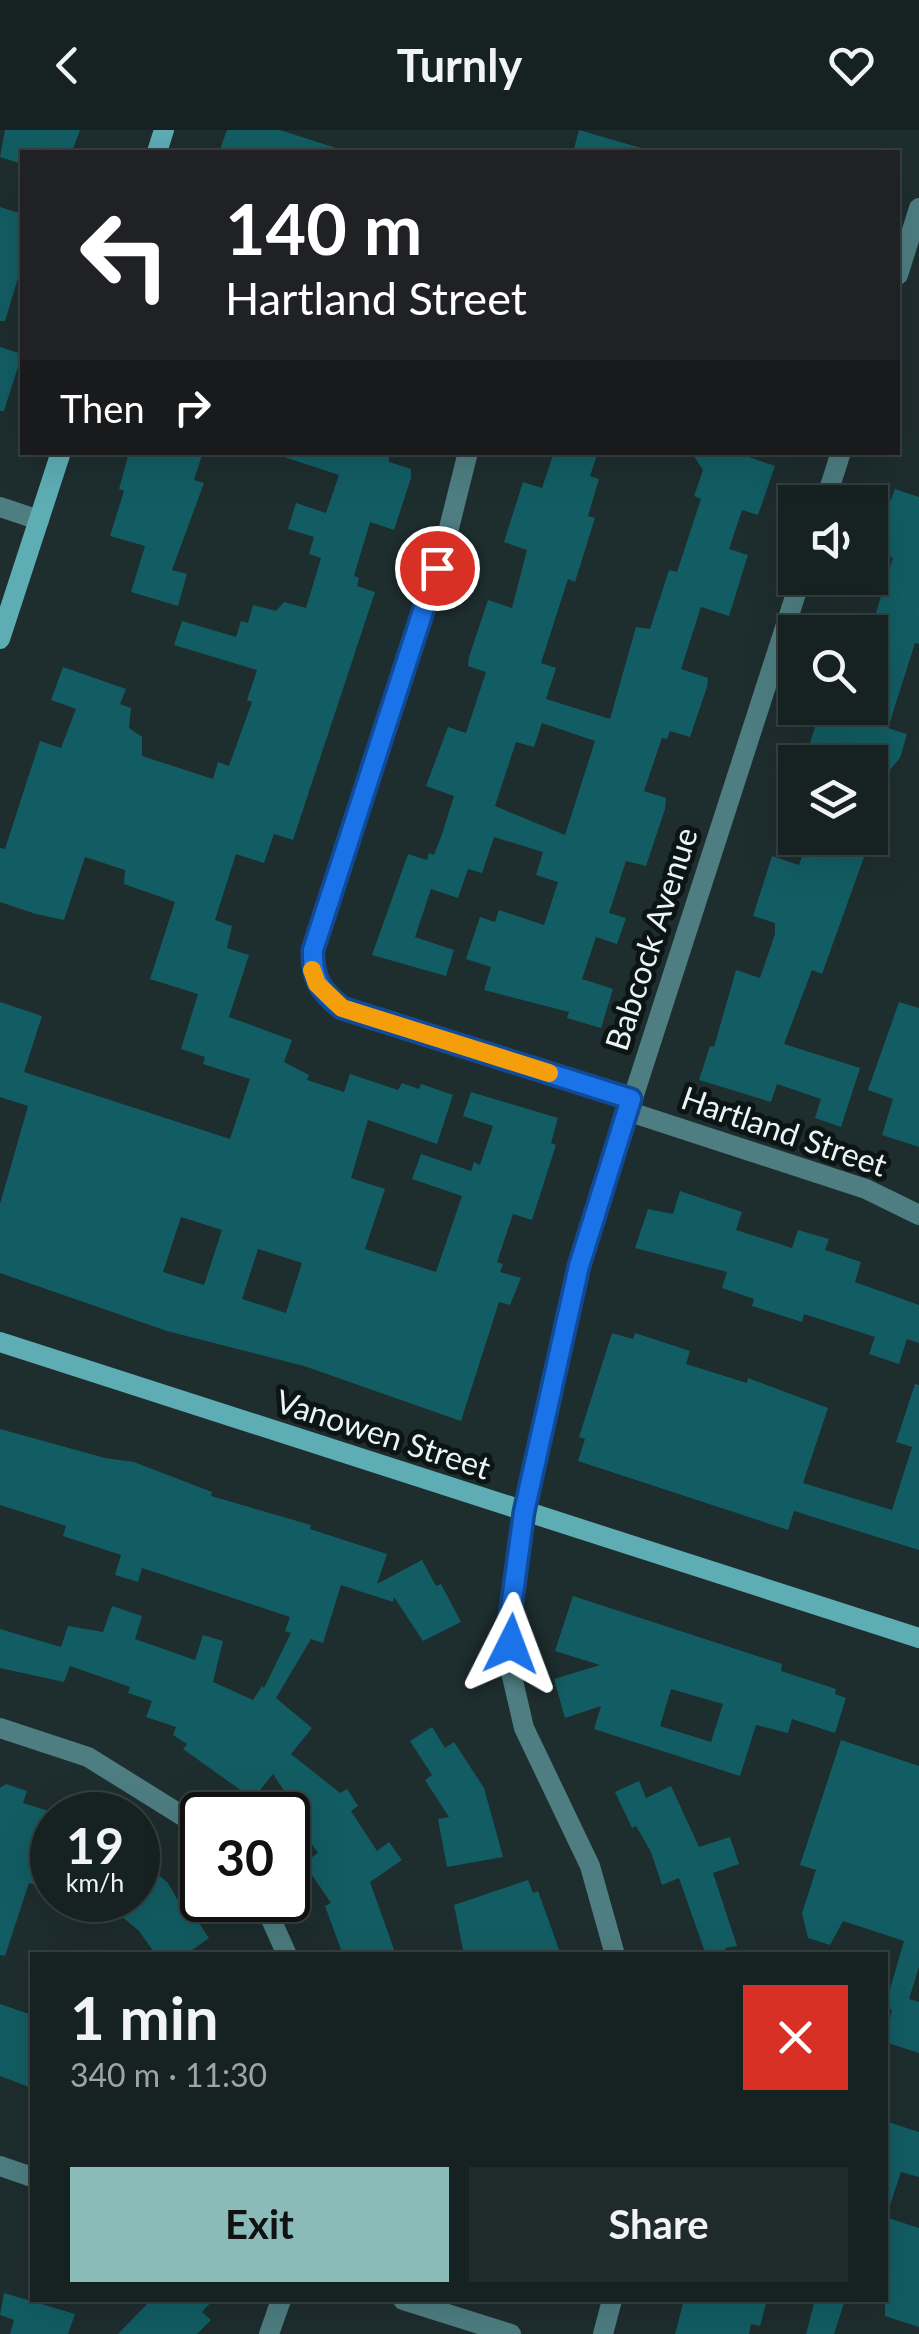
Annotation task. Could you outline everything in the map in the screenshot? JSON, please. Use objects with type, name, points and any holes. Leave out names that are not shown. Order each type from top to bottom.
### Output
[{"type":"main road","points":[[0,638],[60,455]]},
{"type":"main road","name":"Vanowen Street","points":[[0,1342],[919,1638]]},
{"type":"street","points":[[900,269],[919,208]]},
{"type":"street","name":"Hartland Street","points":[[467,455],[448,532],[313,950],[317,984],[342,1008],[866,1190],[919,1215]]},
{"type":"street","points":[[830,485],[840,455]]},
{"type":"street","points":[[0,507],[39,520]]},
{"type":"street","name":"Babcock Avenue","points":[[614,1952],[590,1866],[524,1728],[511,1672],[510,1616],[524,1512],[579,1266],[794,595]]},
{"type":"street","points":[[0,1728],[88,1757],[180,1814]]},
{"type":"street","points":[[272,1922],[285,1952]]},
{"type":"street","points":[[0,2166],[30,2177]]},
{"type":"street","points":[[270,2334],[279,2302]]},
{"type":"street","points":[[409,2302],[511,2334]]},
{"type":"street","points":[[604,2334],[612,2302]]},
{"type":"building","points":[[5,130],[80,130],[73,150],[20,150],[20,163],[0,157]]},
{"type":"building","points":[[227,130],[280,130],[336,148],[336,150],[220,150]]},
{"type":"building","points":[[579,130],[641,148],[640,150],[574,150]]},
{"type":"building","points":[[0,207],[20,213],[20,272],[5,321],[0,321]]},
{"type":"building","points":[[0,347],[20,353],[20,360],[4,411],[0,411]]},
{"type":"building","points":[[128,455],[202,455],[194,480],[204,483],[172,570],[187,574],[178,606],[131,592],[145,546],[110,536],[124,491],[119,489]]},
{"type":"building","points":[[284,455],[388,455],[389,462],[411,469],[394,530],[370,522],[354,576],[359,578],[357,586],[375,592],[293,840],[274,834],[264,863],[236,854],[215,920],[232,926],[227,948],[249,955],[229,1017],[292,1040],[284,1062],[309,1075],[307,1080],[344,1092],[350,1074],[398,1090],[402,1083],[419,1089],[421,1084],[453,1095],[437,1144],[368,1120],[351,1178],[385,1189],[365,1249],[436,1272],[462,1196],[412,1179],[421,1154],[471,1171],[474,1162],[480,1165],[493,1126],[463,1116],[471,1092],[558,1118],[551,1143],[556,1145],[532,1220],[513,1214],[497,1262],[503,1264],[500,1272],[521,1278],[510,1305],[499,1302],[461,1421],[304,1366],[167,1331],[0,1273],[0,1204],[28,1106],[0,1097],[0,1002],[42,1016],[24,1072],[230,1139],[250,1079],[203,1064],[205,1057],[181,1049],[198,994],[150,979],[175,902],[124,884],[125,870],[85,857],[64,920],[0,902],[0,848],[5,849],[40,741],[61,748],[76,709],[51,700],[63,667],[126,689],[120,704],[131,708],[129,728],[142,737],[142,756],[213,779],[218,762],[229,766],[252,702],[247,700],[257,670],[174,645],[182,621],[236,637],[241,621],[248,623],[253,605],[276,611],[284,602],[306,608],[321,558],[309,554],[314,537],[288,529],[296,503],[326,513],[339,475]],"holes":[[[181,1217],[222,1230],[204,1285],[163,1272]],[[258,1249],[302,1263],[286,1313],[242,1299]]]},
{"type":"building","points":[[553,455],[597,455],[590,476],[599,479],[588,516],[595,518],[575,582],[568,579],[541,663],[556,668],[546,699],[610,719],[636,627],[650,629],[669,570],[677,572],[701,499],[694,496],[703,470],[693,455],[744,455],[775,466],[758,515],[742,510],[729,549],[748,555],[729,616],[701,607],[681,669],[708,678],[707,687],[690,737],[670,731],[667,739],[662,738],[644,791],[666,798],[665,809],[646,866],[626,861],[609,913],[626,918],[617,944],[596,937],[582,979],[613,989],[601,1028],[567,1018],[569,1012],[484,990],[491,967],[466,959],[480,917],[495,922],[499,910],[544,925],[558,882],[536,875],[543,852],[494,837],[482,873],[468,869],[458,898],[431,889],[415,937],[454,950],[446,976],[372,955],[408,854],[427,860],[429,853],[434,855],[441,837],[454,796],[426,786],[448,727],[466,733],[486,672],[468,666],[488,600],[512,608],[527,550],[504,542],[523,482],[542,488]],"holes":[[[542,723],[595,741],[565,835],[495,806],[516,742],[534,747]]]},
{"type":"building","points":[[895,489],[919,497],[919,644],[915,643],[888,728],[907,734],[900,758],[888,772],[888,745],[809,745],[816,725],[888,725],[888,615],[875,615],[881,595],[888,595],[893,558],[888,556],[888,506]]},
{"type":"building","points":[[802,855],[864,857],[822,974],[812,970],[784,1044],[860,1068],[841,1127],[815,1118],[821,1099],[777,1084],[771,1102],[699,1080],[710,1046],[714,1047],[736,970],[760,978],[775,934],[775,923],[753,916],[772,856],[799,865]]},
{"type":"building","points":[[899,1002],[919,1008],[919,1147],[882,1135],[893,1099],[868,1090]]},
{"type":"building","points":[[680,1191],[742,1212],[736,1230],[792,1248],[798,1230],[829,1239],[825,1250],[861,1262],[855,1282],[919,1305],[919,1343],[907,1339],[899,1364],[869,1354],[875,1337],[804,1314],[802,1322],[752,1306],[754,1299],[722,1288],[727,1272],[635,1248],[648,1209],[673,1214]]},
{"type":"building","points":[[612,1333],[633,1339],[635,1333],[690,1351],[686,1364],[747,1383],[748,1378],[828,1408],[803,1483],[892,1510],[912,1447],[896,1442],[915,1384],[919,1385],[919,1550],[794,1511],[788,1530],[578,1461],[585,1439],[579,1437]]},
{"type":"building","points":[[0,1429],[105,1458],[134,1462],[212,1492],[211,1496],[311,1525],[310,1529],[387,1554],[377,1584],[422,1560],[436,1586],[441,1584],[461,1622],[423,1641],[394,1597],[393,1602],[341,1585],[323,1643],[311,1639],[276,1698],[312,1728],[291,1754],[340,1793],[347,1789],[358,1806],[351,1811],[377,1851],[389,1842],[402,1860],[370,1882],[395,1952],[342,1952],[325,1906],[331,1903],[310,1872],[310,1859],[318,1853],[310,1841],[310,1792],[285,1792],[273,1774],[259,1792],[243,1792],[183,1749],[187,1744],[173,1735],[176,1727],[146,1717],[152,1701],[128,1693],[130,1687],[70,1666],[64,1682],[0,1668],[0,1629],[61,1647],[68,1626],[103,1632],[112,1606],[142,1616],[135,1639],[195,1660],[203,1635],[223,1641],[213,1682],[253,1700],[264,1688],[291,1633],[285,1631],[290,1617],[227,1596],[142,1568],[138,1582],[115,1575],[121,1555],[63,1536],[66,1526],[0,1505]]},
{"type":"building","points":[[573,1596],[782,1664],[781,1671],[836,1689],[835,1694],[846,1698],[835,1733],[792,1719],[788,1733],[756,1725],[740,1776],[594,1729],[601,1706],[565,1718],[554,1679],[600,1665],[555,1651]],"holes":[[[671,1689],[723,1704],[711,1742],[660,1726]]]},
{"type":"building","points":[[432,1727],[445,1748],[454,1742],[484,1788],[503,1857],[447,1867],[438,1819],[449,1817],[425,1780],[432,1775],[410,1741]]},
{"type":"building","points":[[841,1740],[919,1766],[919,1967],[909,1999],[919,2002],[919,2053],[888,2043],[892,2010],[888,2008],[888,1996],[904,1941],[843,1921],[830,1945],[808,1938],[802,1913],[816,1870],[800,1865]]},
{"type":"building","points":[[639,1781],[646,1798],[671,1786],[699,1847],[730,1837],[739,1864],[713,1873],[737,1946],[725,1948],[726,1952],[705,1952],[679,1878],[662,1885],[651,1852],[636,1826],[632,1828],[615,1792]]},
{"type":"building","points":[[6,1784],[27,1791],[23,1803],[30,1805],[30,1883],[5,1956],[0,1955],[0,1788]]},
{"type":"building","points":[[160,1876],[180,1904],[180,1922],[198,1922],[209,1938],[189,1952],[154,1952],[128,1922],[160,1922]]},
{"type":"building","points":[[528,1880],[533,1893],[538,1891],[560,1952],[463,1952],[454,1905]]},
{"type":"building","points":[[0,2004],[30,2014],[30,2087],[0,2076]]},
{"type":"building","points":[[888,2122],[919,2132],[919,2177],[901,2172],[889,2208]]},
{"type":"building","points":[[888,2218],[919,2228],[919,2327],[885,2316]]},
{"type":"building","points":[[4,2293],[75,2314],[68,2334],[10,2334],[14,2320],[0,2315]]},
{"type":"building","points":[[149,2302],[211,2302],[202,2312],[211,2320],[197,2334],[118,2334]]},
{"type":"building","points":[[683,2302],[766,2302],[760,2326],[751,2324],[749,2334],[675,2334]]},
{"type":"building","points":[[814,2302],[844,2302],[834,2334],[806,2334]]},
{"type":"slow traffic","points":[[312,970],[317,984],[342,1008],[549,1073]]},
{"type":"route","points":[[437,568],[313,950],[312,970],[317,984],[342,1008],[631,1099],[579,1266],[524,1512],[510,1616],[511,1644]]}]
